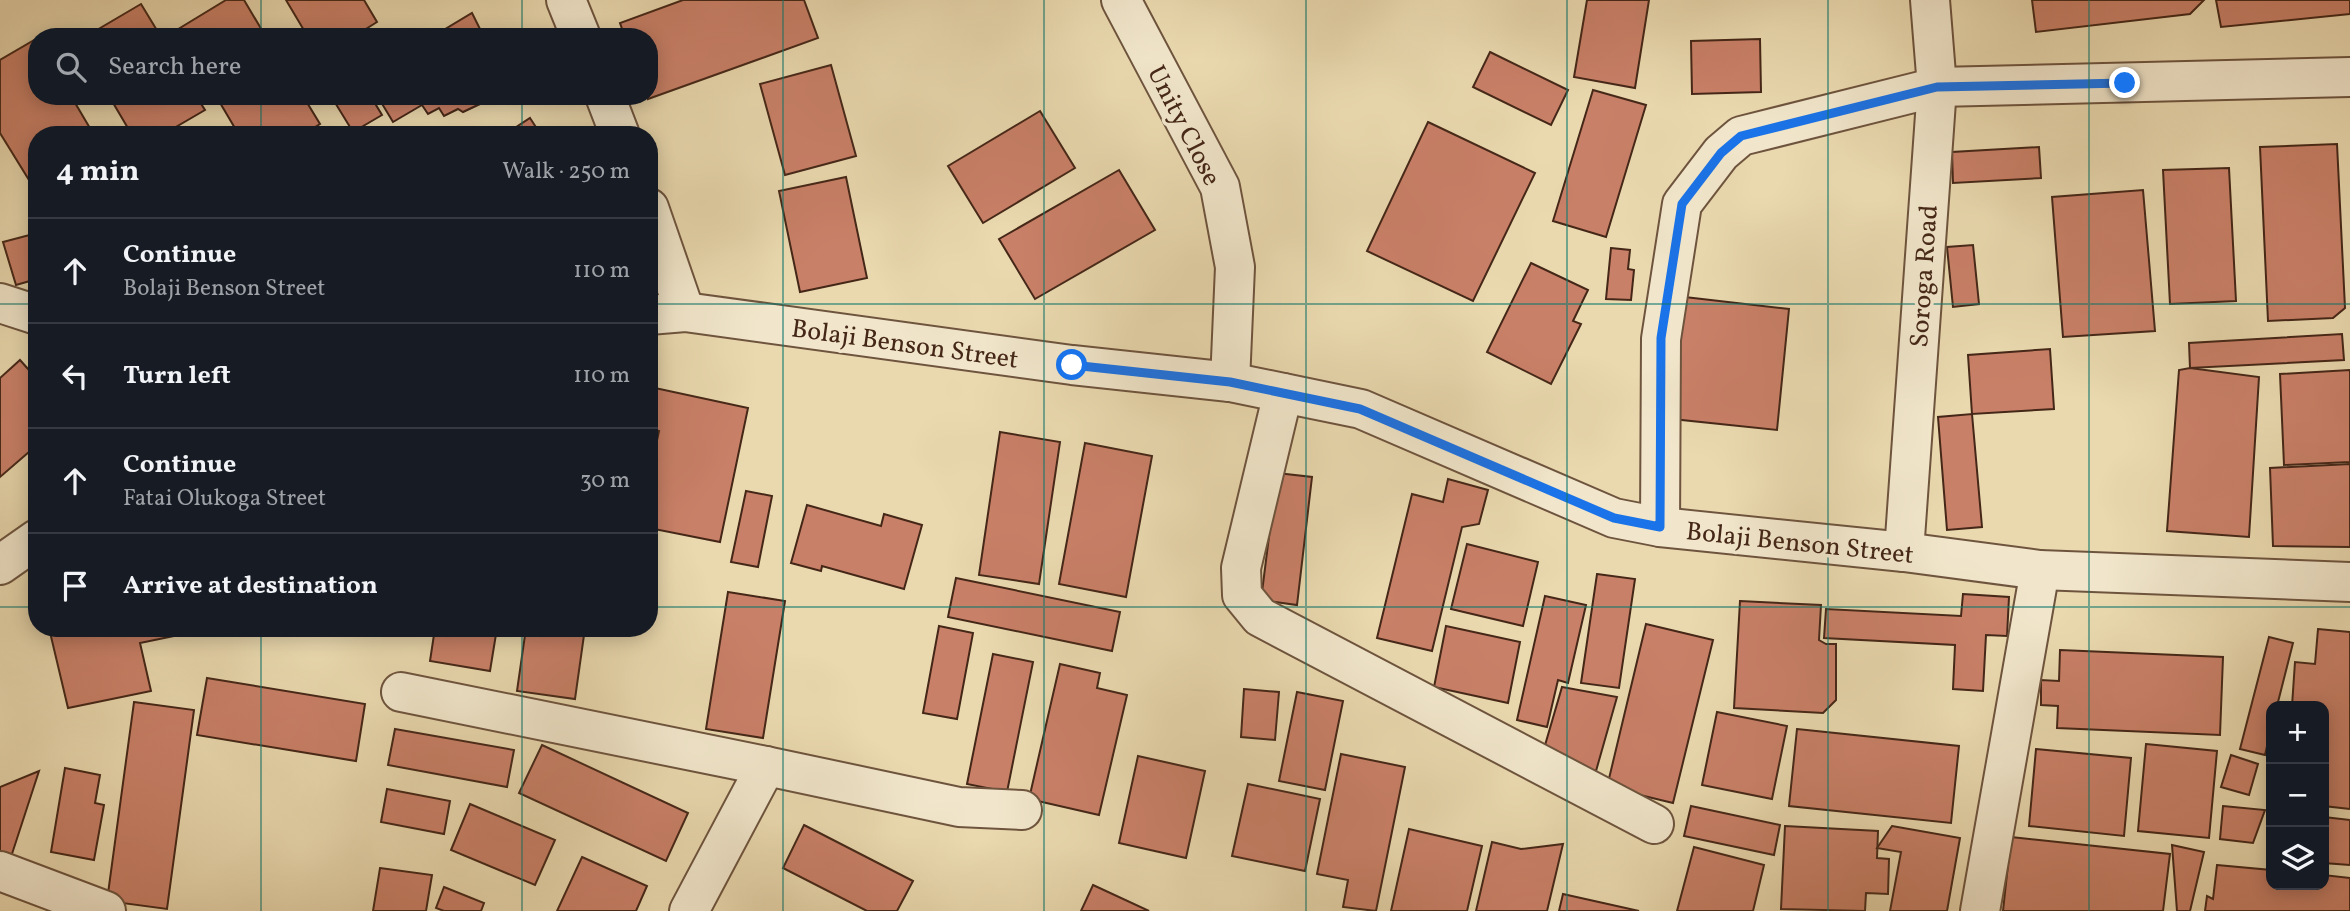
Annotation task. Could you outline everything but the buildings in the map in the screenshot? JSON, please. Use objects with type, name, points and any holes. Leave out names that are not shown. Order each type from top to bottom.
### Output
[{"type":"street","points":[[566,0],[577,28]]},
{"type":"street","name":"Unity Close","points":[[1121,0],[1220,187],[1235,267],[1230,382]]},
{"type":"street","name":"Soroga Road","points":[[1904,552],[1937,87],[1930,0]]},
{"type":"street","points":[[1660,527],[1661,338],[1682,204],[1721,153],[1741,136],[1937,87],[2350,77]]},
{"type":"street","points":[[608,105],[617,126]]},
{"type":"street","points":[[658,260],[667,313]]},
{"type":"street","points":[[0,303],[28,312]]},
{"type":"street","name":"Bolaji Benson Street","points":[[667,313],[1072,365],[1230,382],[1360,409],[1614,518],[1660,527],[1904,552],[2040,570],[2350,582]]},
{"type":"street","points":[[1283,393],[1241,568],[1242,595],[1260,617],[1654,824]]},
{"type":"street","points":[[0,565],[28,546]]},
{"type":"street","points":[[1980,911],[2040,570]]},
{"type":"street","points":[[401,692],[959,807],[1022,810]]},
{"type":"street","points":[[689,911],[766,766]]},
{"type":"street","points":[[0,872],[106,911]]},
{"type":"route","points":[[1072,365],[1230,382],[1360,409],[1614,518],[1660,527],[1661,338],[1682,204],[1721,153],[1741,136],[1937,87],[2125,83]]}]
